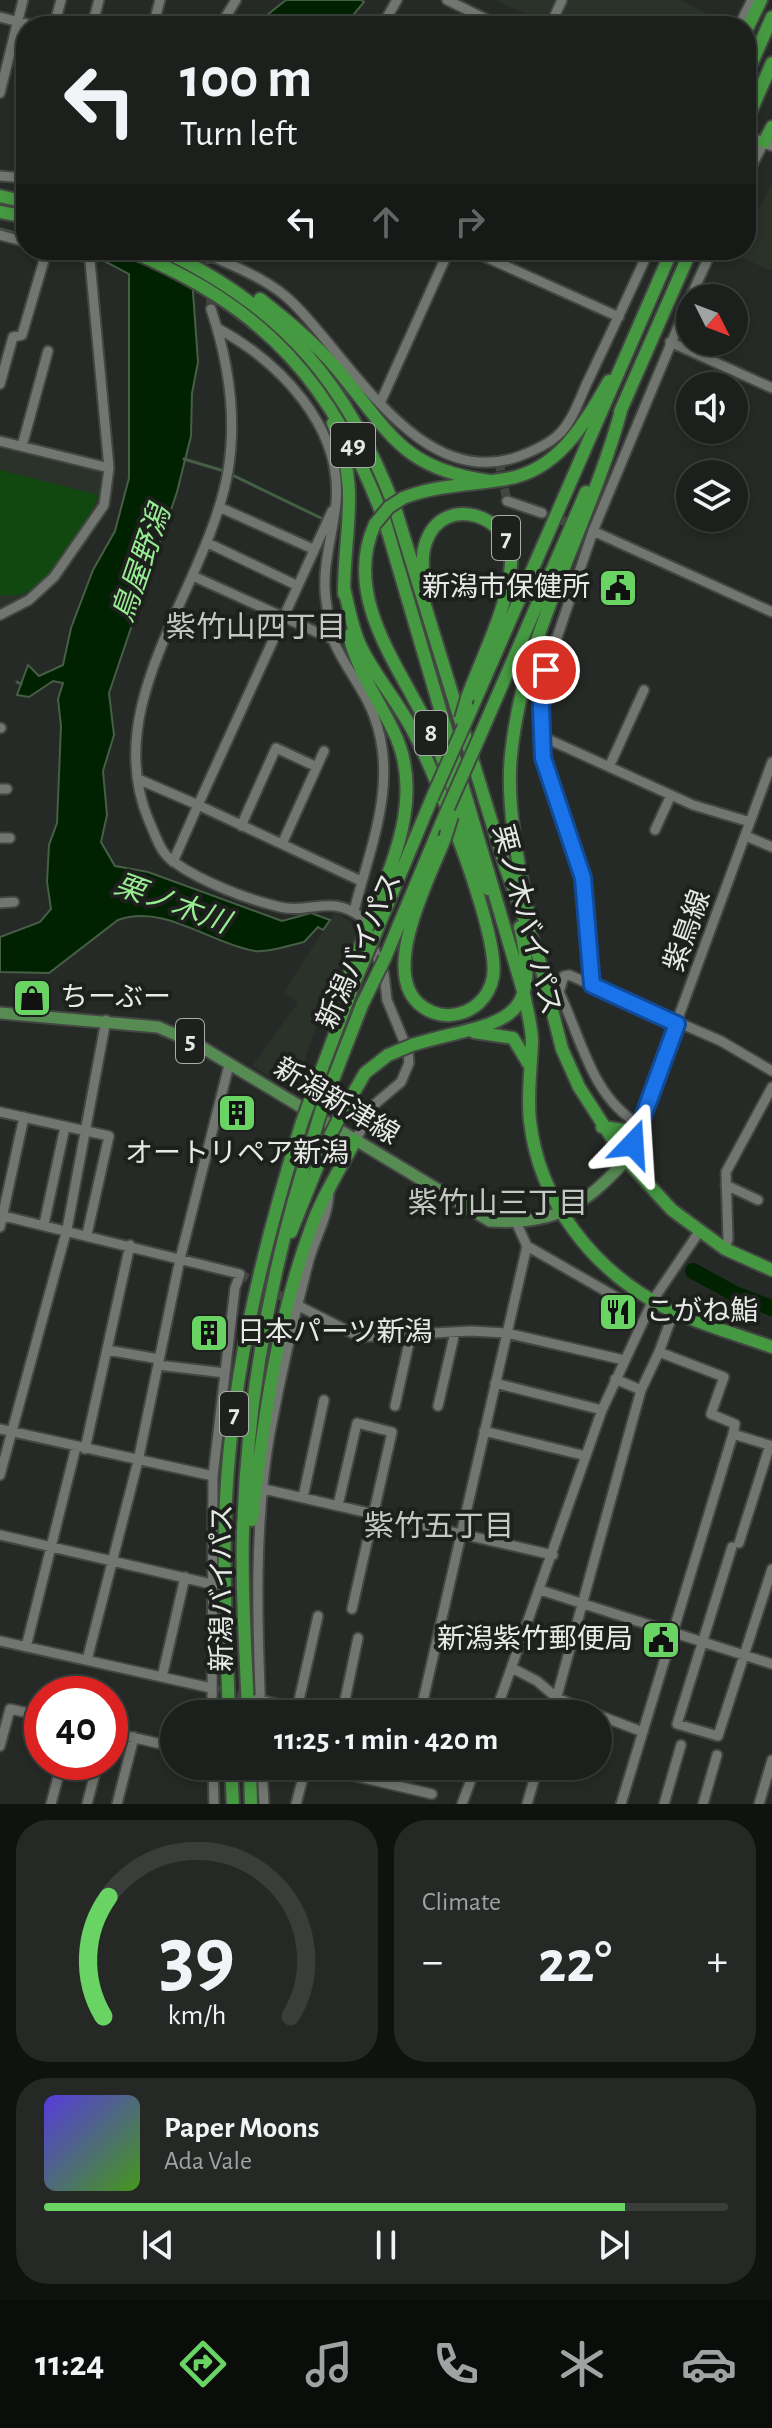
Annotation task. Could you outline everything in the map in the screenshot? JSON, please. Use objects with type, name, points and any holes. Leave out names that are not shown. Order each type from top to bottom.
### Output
[{"type":"highway","points":[[756,53],[772,17]]},
{"type":"highway","points":[[756,99],[772,63]]},
{"type":"highway","points":[[768,144],[772,127]]},
{"type":"highway","name":"49","points":[[148,260],[203,287],[255,322],[279,344],[329,403],[363,462],[385,522],[459,761]]},
{"type":"highway","name":"49","points":[[181,260],[208,274],[285,331],[327,376],[376,458],[396,511],[425,607]]},
{"type":"highway","name":"8","points":[[469,704],[668,260]]},
{"type":"highway","name":"新潟バイパス","points":[[247,1700],[243,1596],[249,1450],[259,1368],[290,1212],[315,1131],[315,1106],[332,1036],[371,931],[432,798],[474,740],[687,260]]},
{"type":"highway","points":[[208,274],[258,298],[308,337],[382,428],[408,453],[440,471],[490,481]]},
{"type":"highway","name":"8","points":[[509,945],[437,744],[394,664],[371,605],[364,560],[375,524],[389,507],[403,498],[420,491],[519,476],[539,467],[572,441],[635,337]]},
{"type":"highway","points":[[329,403],[350,468],[345,618],[351,644],[400,745],[407,802],[404,830],[371,931]]},
{"type":"highway","name":"8","points":[[538,955],[515,834],[511,757],[521,695],[541,631],[613,443],[622,407]]},
{"type":"highway","name":"7","points":[[459,761],[469,704],[509,579],[510,547],[496,524],[485,518],[461,514],[435,526],[423,552],[425,607],[474,740]]},
{"type":"highway","points":[[344,588],[360,645],[414,731],[447,808],[490,939],[493,975],[486,996],[470,1010],[447,1015],[434,1014],[416,1002],[407,985],[403,965],[409,932],[445,838],[459,761]]},
{"type":"highway","name":"栗ノ木バイパス","points":[[474,740],[506,869],[538,955],[562,1049],[602,1127],[626,1160],[672,1210],[725,1249],[772,1270]]},
{"type":"highway","name":"新潟バイパス","points":[[229,1700],[225,1524],[240,1366],[269,1227],[302,1122],[315,1106],[385,958],[461,780],[459,761]]},
{"type":"highway","name":"栗ノ木バイパス","points":[[459,761],[524,994],[532,1039],[530,1123],[535,1146],[560,1212],[592,1250],[653,1300],[674,1311],[772,1347]]},
{"type":"highway","points":[[453,1034],[509,1015],[524,994],[529,964],[506,869]]},
{"type":"highway","name":"7","points":[[280,1261],[328,1140],[365,1073],[388,1055],[453,1034],[505,1035],[519,1043],[529,1066]]},
{"type":"highway","points":[[602,1127],[624,1130],[640,1125]]},
{"type":"highway","name":"7","points":[[243,1596],[262,1439],[289,1307],[312,1225],[355,1141]]},
{"type":"highway","points":[[232,1780],[233,1804]]},
{"type":"highway","points":[[250,1780],[251,1804]]},
{"type":"main road","name":"新潟新津線","points":[[0,1013],[158,1027],[195,1043],[490,1221],[516,1222],[581,1204],[626,1160]]},
{"type":"street","points":[[447,0],[480,16]]},
{"type":"street","points":[[0,93],[16,29]]},
{"type":"street","points":[[756,162],[768,144]]},
{"type":"street","points":[[0,384],[13,337],[22,335],[44,260]]},
{"type":"street","points":[[0,615],[29,600],[54,577],[104,505],[109,468],[90,260]]},
{"type":"street","points":[[225,260],[263,280],[292,302],[381,401],[434,451],[473,462],[509,460],[536,449],[558,435],[645,260]]},
{"type":"street","points":[[381,401],[444,260]]},
{"type":"street","points":[[492,260],[619,317]]},
{"type":"street","points":[[696,284],[707,260]]},
{"type":"street","points":[[211,309],[223,347],[231,415],[228,469],[208,543],[161,646],[137,720],[138,795],[162,851],[173,862],[208,880],[280,907],[295,909],[328,903],[354,911],[361,917],[384,974],[387,1000],[408,1051],[409,1063],[401,1082],[375,1104],[355,1141]]},
{"type":"street","points":[[217,328],[242,341],[273,369],[317,420],[334,460],[336,505],[325,596],[334,640],[374,714],[385,752],[382,806],[354,911]]},
{"type":"street","points":[[592,985],[583,878],[549,781],[541,736],[546,670],[593,531],[676,329]]},
{"type":"street","points":[[670,342],[772,388]]},
{"type":"street","points":[[22,446],[48,351]]},
{"type":"street","points":[[0,441],[109,468]]},
{"type":"street","points":[[507,501],[542,513]]},
{"type":"street","points":[[173,862],[284,619],[296,585],[336,505]]},
{"type":"street","points":[[219,507],[313,549]]},
{"type":"street","points":[[593,531],[772,612]]},
{"type":"street","points":[[208,543],[296,585]]},
{"type":"street","points":[[193,576],[334,640]]},
{"type":"street","points":[[609,767],[644,690]]},
{"type":"street","points":[[541,736],[671,795],[750,822]]},
{"type":"street","points":[[241,826],[276,748],[317,767]]},
{"type":"street","points":[[282,844],[324,751]]},
{"type":"street","name":"紫鳥線","points":[[626,1160],[772,762]]},
{"type":"street","points":[[138,779],[361,881]]},
{"type":"street","points":[[655,830],[671,795]]},
{"type":"street","points":[[746,836],[772,847]]},
{"type":"street","points":[[0,903],[14,902]]},
{"type":"street","points":[[640,1125],[619,1111],[589,1069],[576,1026],[559,992],[560,981],[569,975],[721,1041],[772,1071]]},
{"type":"street","points":[[0,1475],[67,1229],[106,1020]]},
{"type":"street","points":[[87,1660],[138,1461],[180,1259],[229,1065]]},
{"type":"street","points":[[725,1249],[728,1239],[726,1172],[772,1087]]},
{"type":"street","points":[[0,1112],[109,1136],[87,1234]]},
{"type":"street","points":[[0,1227],[24,1117]]},
{"type":"street","points":[[44,1224],[65,1127]]},
{"type":"street","points":[[726,1185],[758,1200]]},
{"type":"street","points":[[265,1700],[258,1698],[264,1489],[270,1434],[296,1304],[329,1206],[330,1187]]},
{"type":"street","points":[[2,1215],[240,1274],[213,1476],[211,1700]]},
{"type":"street","points":[[516,1222],[527,1246],[630,1305]]},
{"type":"street","points":[[500,1700],[615,1379],[653,1300],[699,1232]]},
{"type":"street","points":[[26,1647],[107,1350],[130,1245]]},
{"type":"street","points":[[423,1700],[527,1246]]},
{"type":"street","points":[[296,1304],[360,1337],[506,1333],[624,1360]]},
{"type":"street","points":[[557,1698],[641,1390],[674,1311]]},
{"type":"street","points":[[438,1406],[455,1332]]},
{"type":"street","points":[[395,1406],[411,1334]]},
{"type":"street","points":[[107,1350],[225,1373]]},
{"type":"street","points":[[621,1804],[735,1424],[711,1414],[724,1377],[659,1352]]},
{"type":"street","points":[[615,1379],[641,1390]]},
{"type":"street","points":[[495,1383],[602,1410]]},
{"type":"street","points":[[303,1497],[324,1400]]},
{"type":"street","points":[[338,1505],[357,1423],[392,1432],[352,1609]]},
{"type":"street","points":[[0,1429],[213,1476]]},
{"type":"street","points":[[484,1431],[586,1456]]},
{"type":"street","points":[[733,1434],[771,1445],[677,1724],[718,1736],[772,1569]]},
{"type":"street","points":[[264,1489],[553,1555]]},
{"type":"street","points":[[0,1535],[211,1584]]},
{"type":"street","points":[[162,1677],[185,1577]]},
{"type":"street","points":[[540,1590],[584,1602],[672,1635],[772,1664]]},
{"type":"street","points":[[299,1700],[318,1616]]},
{"type":"street","points":[[345,1700],[358,1638]]},
{"type":"street","points":[[0,1641],[211,1688]]},
{"type":"street","points":[[512,1668],[528,1675],[562,1700]]},
{"type":"street","points":[[0,1746],[10,1709],[24,1712]]},
{"type":"street","points":[[612,1721],[643,1732]]},
{"type":"street","points":[[128,1736],[160,1744]]},
{"type":"street","points":[[117,1804],[134,1737]]},
{"type":"street","points":[[664,1804],[681,1745]]},
{"type":"street","points":[[703,1804],[717,1755]]},
{"type":"street","points":[[759,1804],[772,1760]]},
{"type":"street","points":[[51,1804],[57,1780]]},
{"type":"street","points":[[87,1804],[93,1780]]},
{"type":"street","points":[[213,1780],[214,1804]]},
{"type":"street","points":[[263,1780],[264,1804]]},
{"type":"street","points":[[296,1804],[302,1780]]},
{"type":"street","points":[[372,1780],[432,1794]]},
{"type":"street","points":[[462,1804],[471,1780]]},
{"type":"street","points":[[527,1804],[534,1780]]},
{"type":"shaded area","points":[[496,0],[679,0],[713,16],[529,16]]},
{"type":"shaded area","points":[[772,181],[772,271],[746,260],[756,260],[756,216]]},
{"type":"shaded area","points":[[0,447],[104,473],[104,483],[99,505],[43,583],[0,611]]},
{"type":"shaded area","points":[[0,470],[98,495],[88,518],[57,564],[35,587],[20,595],[0,596]]},
{"type":"shaded area","points":[[335,912],[355,924],[360,936],[336,971],[294,1091],[252,1066],[298,1002],[284,992]]},
{"type":"water","points":[[286,0],[364,2],[352,16],[266,16]]},
{"type":"water","name":"鳥屋野潟","points":[[103,260],[191,260],[198,362],[192,393],[191,436],[177,492],[109,693],[114,735],[103,771],[107,815],[101,842],[115,866],[148,872],[282,921],[311,913],[330,920],[323,930],[318,927],[304,942],[255,951],[170,920],[135,916],[118,920],[49,973],[0,972],[0,937],[40,922],[51,909],[47,882],[49,845],[57,823],[61,726],[58,699],[63,683],[53,681],[29,697],[17,695],[28,665],[39,676],[63,665],[71,628],[93,570],[115,531],[129,478],[129,274]]},
{"type":"waterway","points":[[0,229],[16,233]]},
{"type":"waterway","points":[[184,459],[224,471],[327,521]]},
{"type":"waterway","points":[[17,682],[21,684]]},
{"type":"waterway","name":"栗ノ木川","points":[[693,1271],[735,1294],[772,1308]]},
{"type":"tunnel","points":[[209,260],[211,309]]},
{"type":"tunnel","points":[[499,462],[507,501]]},
{"type":"tunnel","points":[[549,516],[593,531]]},
{"type":"tunnel","points":[[240,1274],[292,1302]]},
{"type":"tunnel","points":[[211,1688],[250,1697]]},
{"type":"place","name":"新潟市保健所","points":[[618,588]]},
{"type":"place","name":"ちーぶー","points":[[32,998]]},
{"type":"place","name":"オートリペア新潟","points":[[237,1113]]},
{"type":"place","name":"こがね鮨","points":[[618,1312]]},
{"type":"place","name":"日本パーツ新潟","points":[[209,1333]]},
{"type":"place","name":"新潟紫竹郵便局","points":[[661,1640]]},
{"type":"district","name":"紫竹山四丁目","points":[[256,628]]},
{"type":"district","name":"紫竹山三丁目","points":[[498,1204]]},
{"type":"district","name":"紫竹五丁目","points":[[439,1527]]},
{"type":"route","points":[[546,670],[541,708],[543,758],[583,878],[588,904],[592,985],[677,1024],[633,1144]]}]
